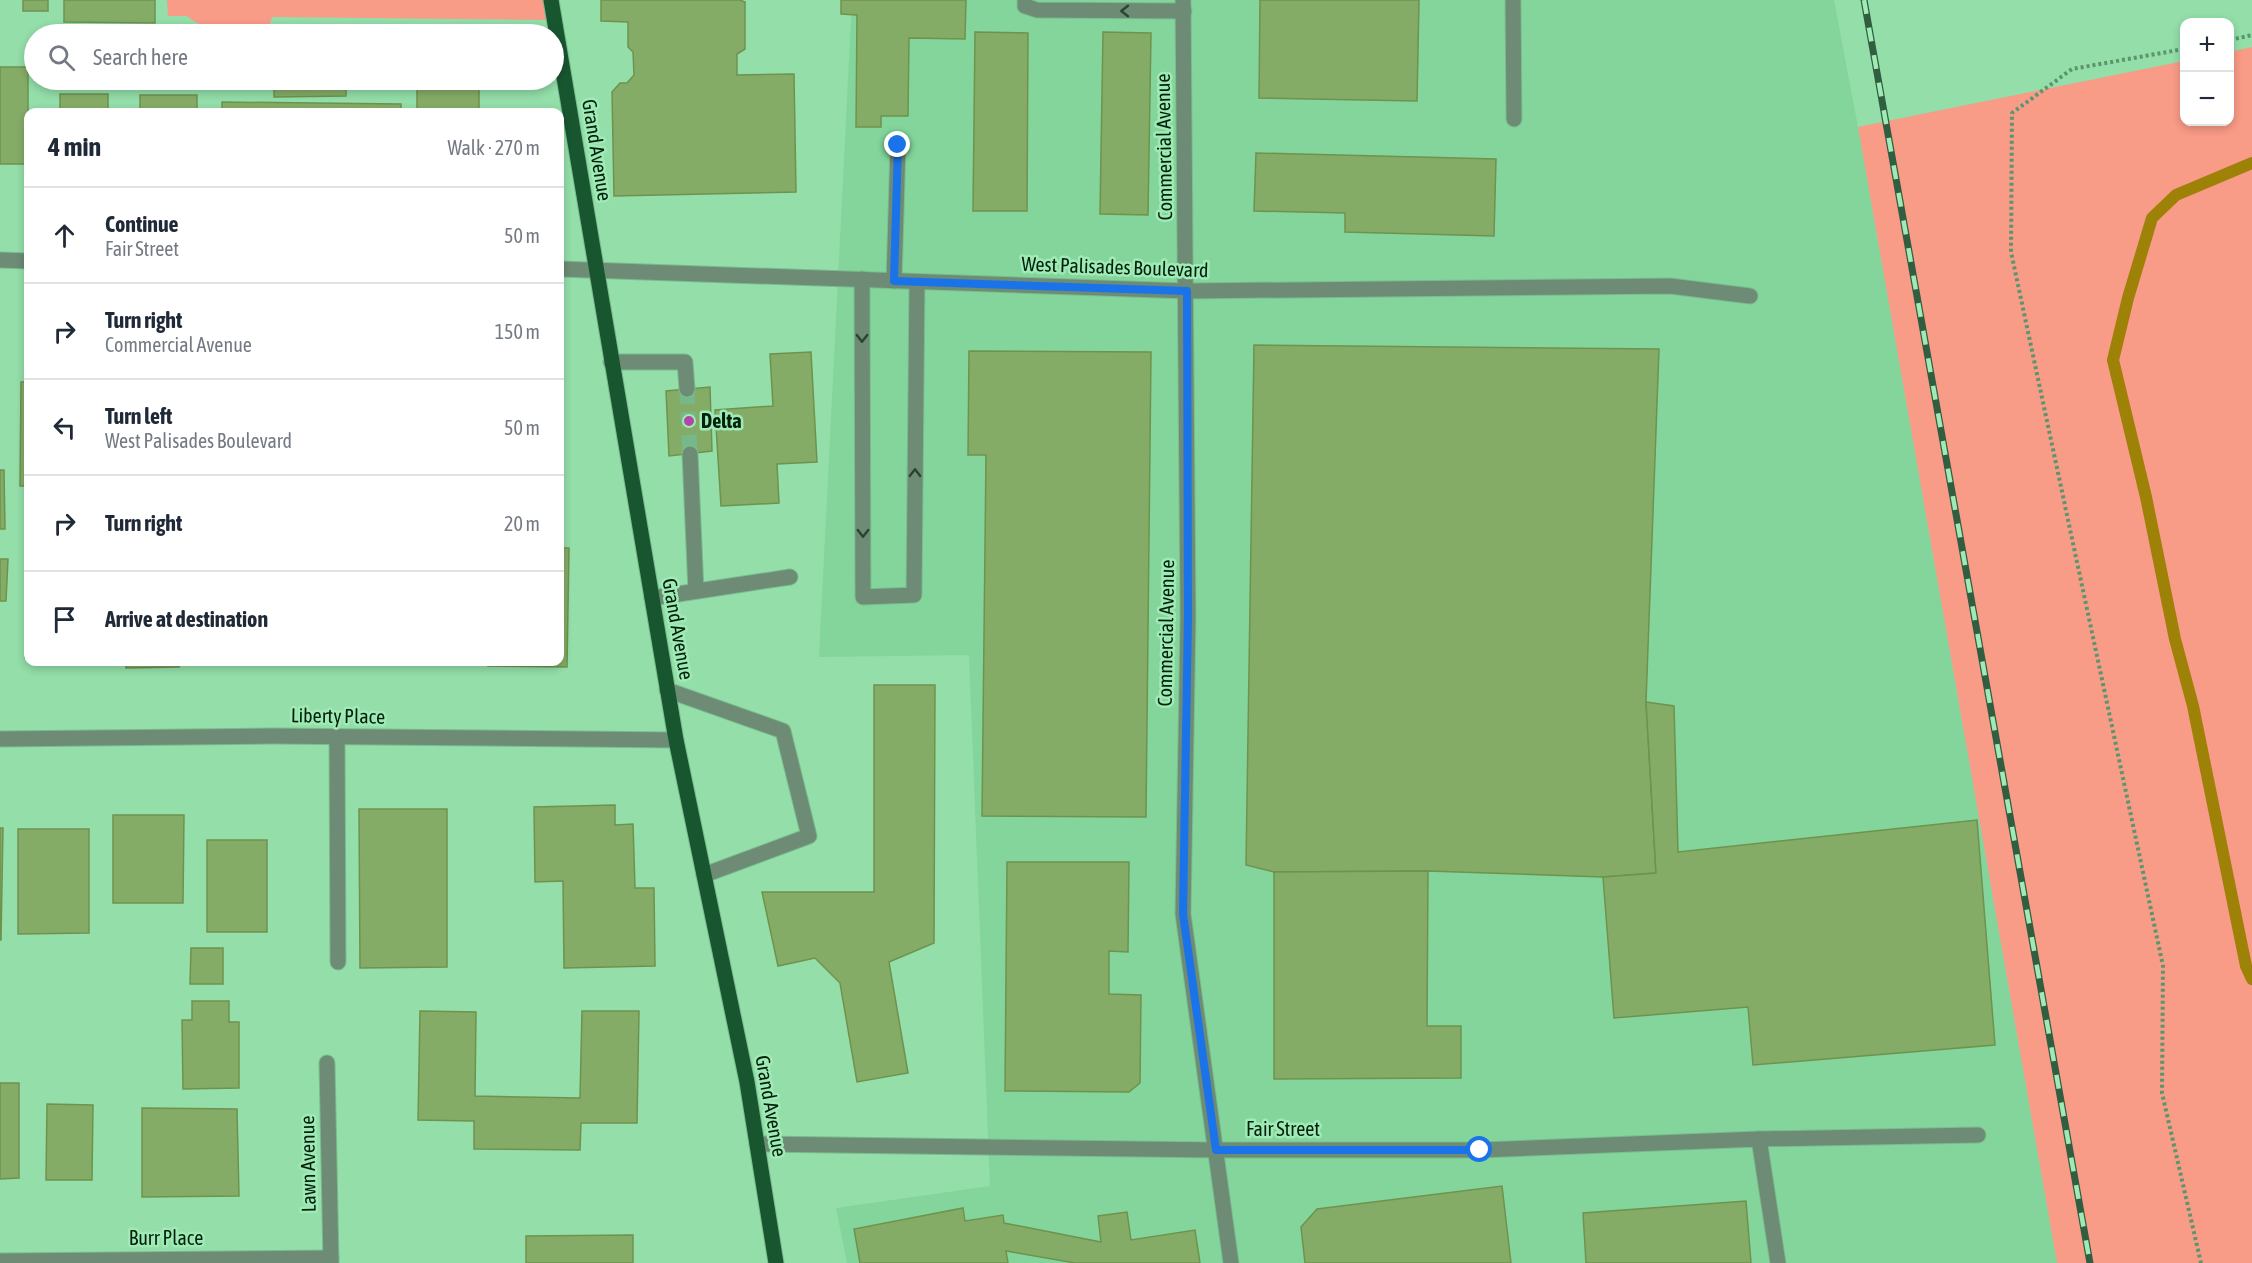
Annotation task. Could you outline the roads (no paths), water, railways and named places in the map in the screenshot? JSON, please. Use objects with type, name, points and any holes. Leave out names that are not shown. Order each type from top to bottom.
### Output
[{"type":"main road","name":"Grand Avenue","points":[[551,0],[555,24]]},
{"type":"main road","name":"Grand Avenue","points":[[564,78],[667,690],[747,1082],[776,1263]]},
{"type":"street","points":[[1025,0],[1025,6],[1036,10],[1183,5]]},
{"type":"street","points":[[1513,0],[1514,119]]},
{"type":"street","name":"Commercial Avenue","points":[[1183,5],[1188,616],[1183,914],[1231,1263]]},
{"type":"street","points":[[894,281],[898,145]]},
{"type":"street","points":[[0,261],[24,261]]},
{"type":"street","name":"West Palisades Boulevard","points":[[564,269],[1187,291],[1670,286],[1750,296]]},
{"type":"street","points":[[862,279],[863,597],[914,595],[917,282]]},
{"type":"street","points":[[611,362],[685,362],[687,389]]},
{"type":"street","points":[[690,454],[696,591]]},
{"type":"street","points":[[652,598],[790,577]]},
{"type":"street","points":[[667,690],[783,731],[809,836],[704,875]]},
{"type":"street","points":[[337,737],[338,962]]},
{"type":"street","name":"Liberty Place","points":[[0,739],[337,737],[676,740]]},
{"type":"street","name":"Lawn Avenue","points":[[327,1063],[331,1260]]},
{"type":"street","name":"Fair Street","points":[[757,1144],[1216,1150],[1480,1150],[1759,1139],[1978,1135]]},
{"type":"street","points":[[1759,1139],[1778,1263]]},
{"type":"street","name":"Burr Place","points":[[0,1260],[331,1260]]},
{"type":"waterway","points":[[2252,163],[2176,195],[2152,218],[2128,298],[2113,360],[2146,497],[2175,639],[2193,706],[2246,966],[2252,979]]},
{"type":"tunnel","points":[[687,389],[690,454]]},
{"type":"railway","points":[[1864,0],[2090,1263]]},
{"type":"place","name":"Delta","points":[[689,421]]}]
